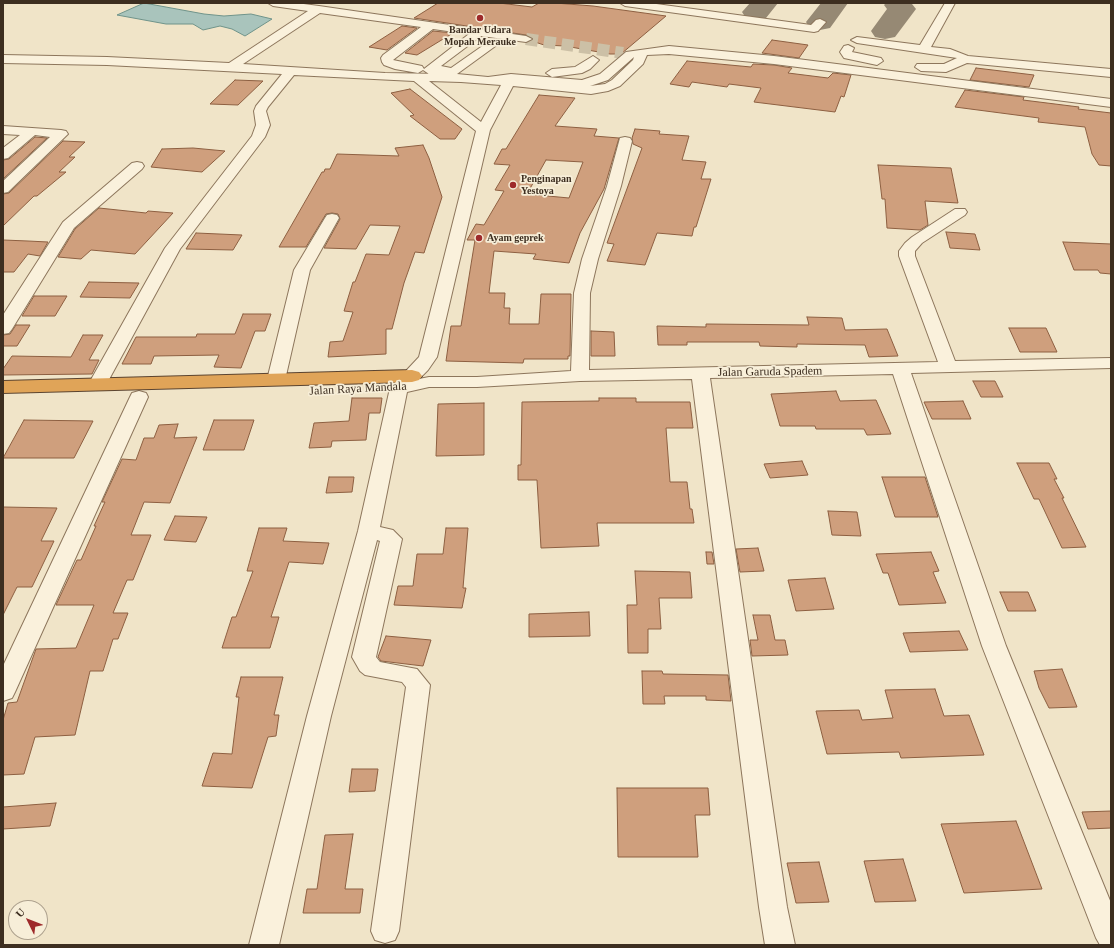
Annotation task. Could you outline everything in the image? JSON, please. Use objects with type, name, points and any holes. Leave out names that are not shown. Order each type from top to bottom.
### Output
[{"type":"highway","name":"Jalan Raya Mandala","points":[[3,388],[98,384],[276,380],[413,382]]},
{"type":"highway","name":"Jalan Raya Mandala","points":[[3,401],[139,397],[413,382]]},
{"type":"street","points":[[272,3],[526,39]]},
{"type":"street","points":[[626,3],[814,29],[820,22]]},
{"type":"street","points":[[924,49],[950,3]]},
{"type":"street","points":[[231,67],[319,9]]},
{"type":"street","points":[[432,25],[387,58],[388,62],[396,65],[429,70],[561,74],[578,70],[593,60]]},
{"type":"street","points":[[429,70],[478,33]]},
{"type":"street","points":[[444,78],[495,42]]},
{"type":"street","points":[[965,59],[946,68],[899,70],[853,57],[846,52],[853,44],[924,49],[961,56],[965,59],[1111,73]]},
{"type":"street","points":[[455,50],[478,54]]},
{"type":"street","points":[[3,59],[107,61],[419,79],[444,78],[510,81],[576,90],[600,89],[616,83],[634,54],[669,50],[899,70],[1108,103],[1109,89]]},
{"type":"street","points":[[98,384],[174,248],[258,137],[263,125],[260,111],[262,106],[292,71]]},
{"type":"street","points":[[419,79],[483,130]]},
{"type":"street","points":[[264,945],[319,716],[368,531],[413,382],[428,357],[483,130],[510,81]]},
{"type":"street","points":[[3,130],[61,134],[3,189]]},
{"type":"street","points":[[3,155],[32,131]]},
{"type":"street","points":[[580,376],[582,293],[590,259],[614,186],[624,141]]},
{"type":"street","points":[[3,329],[37,272],[68,225],[137,166]]},
{"type":"street","points":[[949,368],[907,256],[907,251],[917,240],[960,212]]},
{"type":"street","points":[[276,380],[302,270],[332,218]]},
{"type":"street","name":"Jalan Garuda Spadem","points":[[413,382],[477,382],[580,376],[901,370],[1111,363]]},
{"type":"street","points":[[901,370],[994,646],[1111,938]]},
{"type":"street","points":[[700,374],[772,907],[780,945]]},
{"type":"street","points":[[3,692],[139,397]]},
{"type":"street","points":[[368,531],[386,535],[391,538],[364,657],[368,665],[374,669],[409,675],[418,685],[385,931]]},
{"type":"water","points":[[144,3],[204,14],[224,16],[251,14],[272,19],[245,36],[232,29],[220,26],[203,30],[193,24],[166,24],[117,15]]},
{"type":"building","points":[[438,3],[499,3],[532,7],[539,3],[555,3],[593,6],[666,16],[621,54],[610,54],[565,46],[544,45],[532,41],[533,38],[526,35],[414,18]]},
{"type":"building","points":[[402,26],[417,28],[387,50],[369,47]]},
{"type":"building","points":[[433,31],[453,33],[417,55],[405,53]]},
{"type":"building","points":[[772,40],[808,45],[799,58],[762,53]]},
{"type":"building","points":[[687,61],[751,67],[753,64],[774,65],[792,68],[788,73],[828,78],[833,73],[851,75],[844,97],[841,96],[835,112],[754,102],[761,88],[729,84],[727,87],[692,82],[689,87],[670,84]]},
{"type":"building","points":[[976,68],[1034,75],[1029,87],[970,80]]},
{"type":"building","points":[[235,80],[263,81],[238,105],[210,104]]},
{"type":"building","points":[[410,89],[462,129],[455,139],[440,139],[410,116],[414,115],[391,93]]},
{"type":"building","points":[[965,90],[1024,97],[1023,100],[1079,107],[1078,109],[1111,113],[1111,166],[1099,165],[1092,154],[1085,127],[1038,122],[1039,118],[955,107]]},
{"type":"building","points":[[539,95],[575,98],[555,126],[597,129],[594,136],[619,138],[604,189],[580,233],[569,263],[533,259],[536,254],[494,251],[489,293],[505,293],[504,308],[510,308],[509,324],[539,324],[541,294],[571,294],[570,356],[568,356],[568,359],[524,359],[523,363],[446,361],[451,326],[461,326],[475,240],[467,240],[476,224],[484,225],[504,191],[495,190],[510,165],[494,164],[502,149],[506,149]],"holes":[[[546,160],[583,162],[569,198],[527,194]]]},
{"type":"building","points":[[635,129],[660,131],[659,134],[689,136],[682,160],[706,162],[701,179],[711,179],[692,236],[657,233],[645,265],[607,261],[614,244],[607,243],[642,148],[633,144],[632,138]]},
{"type":"building","points":[[35,137],[47,138],[3,179],[3,160],[9,159]]},
{"type":"building","points":[[63,141],[85,142],[69,157],[75,157],[59,172],[66,172],[37,196],[34,196],[3,226],[3,194],[9,193]]},
{"type":"building","points":[[423,145],[442,197],[424,253],[415,252],[404,283],[392,329],[386,329],[386,354],[328,357],[330,342],[343,341],[353,312],[344,311],[353,282],[355,282],[366,254],[389,255],[400,226],[370,225],[356,249],[324,248],[340,219],[338,214],[326,214],[306,247],[279,247],[322,172],[324,172],[325,169],[330,169],[337,154],[399,156],[395,148]]},
{"type":"building","points":[[193,148],[225,151],[202,172],[151,167],[162,149]]},
{"type":"building","points":[[878,165],[951,168],[958,203],[925,201],[928,225],[920,230],[887,228],[885,199],[882,199]]},
{"type":"building","points":[[99,208],[146,213],[148,211],[173,213],[135,254],[91,250],[81,259],[58,257],[75,229]]},
{"type":"building","points":[[946,232],[975,234],[980,250],[950,248]]},
{"type":"building","points":[[196,233],[242,235],[233,250],[186,249]]},
{"type":"building","points":[[3,240],[48,242],[40,256],[28,254],[14,272],[3,272]]},
{"type":"building","points":[[1063,242],[1111,244],[1111,274],[1100,273],[1098,270],[1074,270]]},
{"type":"building","points":[[89,282],[139,283],[130,298],[80,297]]},
{"type":"building","points":[[34,296],[67,296],[55,316],[22,316]]},
{"type":"building","points":[[243,314],[271,314],[265,331],[255,331],[241,368],[214,367],[219,355],[154,356],[151,364],[122,364],[136,337],[196,337],[197,334],[235,334]]},
{"type":"building","points":[[807,317],[842,318],[845,330],[887,329],[898,356],[869,357],[865,345],[797,344],[797,347],[760,346],[759,342],[687,342],[687,345],[658,345],[657,326],[706,327],[706,324],[809,325]]},
{"type":"building","points":[[16,325],[30,325],[17,346],[3,346],[3,335],[10,334]]},
{"type":"building","points":[[1009,328],[1046,328],[1057,352],[1020,352]]},
{"type":"building","points":[[591,331],[614,332],[615,356],[591,356]]},
{"type":"building","points":[[83,335],[103,335],[89,360],[99,360],[92,374],[3,375],[3,369],[12,356],[71,357]]},
{"type":"building","points":[[973,381],[995,381],[1003,397],[981,397]]},
{"type":"building","points":[[836,391],[840,401],[876,400],[891,434],[867,435],[864,429],[816,429],[815,426],[780,426],[771,394]]},
{"type":"building","points":[[352,398],[382,398],[380,413],[369,413],[366,440],[332,441],[331,447],[309,448],[314,423],[349,421]]},
{"type":"building","points":[[599,398],[636,398],[636,402],[690,402],[693,428],[666,428],[670,482],[687,482],[690,509],[692,509],[694,523],[597,523],[599,546],[541,548],[537,480],[518,480],[518,465],[521,465],[522,402],[599,401]]},
{"type":"building","points":[[963,401],[971,419],[932,419],[924,402]]},
{"type":"building","points":[[484,403],[484,455],[436,456],[438,404]]},
{"type":"building","points":[[24,420],[93,421],[74,458],[3,458]]},
{"type":"building","points":[[214,420],[254,420],[244,450],[203,450]]},
{"type":"building","points":[[178,424],[174,438],[197,437],[170,503],[144,502],[131,535],[151,535],[133,580],[127,580],[113,613],[128,613],[118,639],[113,639],[103,671],[90,671],[75,735],[35,737],[24,774],[3,775],[3,720],[8,703],[17,702],[36,649],[76,648],[94,605],[56,605],[77,560],[81,560],[105,502],[102,502],[122,459],[136,460],[144,438],[154,438],[159,425]]},
{"type":"building","points":[[802,461],[808,475],[770,478],[764,464]]},
{"type":"building","points":[[1017,463],[1049,463],[1057,479],[1054,479],[1064,498],[1062,498],[1086,547],[1062,548],[1039,499],[1034,499]]},
{"type":"building","points":[[329,477],[354,477],[352,492],[326,493]]},
{"type":"building","points":[[882,477],[925,477],[938,517],[895,517]]},
{"type":"building","points":[[3,507],[57,508],[41,541],[54,541],[32,587],[17,587],[3,615]]},
{"type":"building","points":[[828,511],[857,512],[861,536],[832,535]]},
{"type":"building","points":[[175,516],[207,517],[196,542],[164,540]]},
{"type":"building","points":[[259,528],[287,528],[283,541],[329,543],[323,564],[289,562],[271,617],[279,617],[270,648],[222,648],[232,617],[236,617],[253,571],[247,571]]},
{"type":"building","points":[[446,528],[468,528],[463,588],[466,588],[462,608],[394,605],[398,586],[413,586],[417,554],[443,554]]},
{"type":"building","points":[[758,548],[764,571],[740,572],[736,549]]},
{"type":"building","points":[[706,552],[712,552],[714,564],[707,564]]},
{"type":"building","points":[[931,552],[939,571],[933,572],[946,603],[899,605],[888,573],[883,573],[876,554]]},
{"type":"building","points":[[635,571],[690,572],[692,598],[659,598],[661,629],[648,629],[648,653],[628,653],[627,605],[637,605]]},
{"type":"building","points":[[825,578],[834,609],[796,611],[788,580]]},
{"type":"building","points":[[1000,592],[1028,592],[1036,611],[1008,611]]},
{"type":"building","points":[[589,612],[590,636],[529,637],[529,614]]},
{"type":"building","points":[[753,615],[770,615],[775,640],[785,640],[788,655],[752,656],[750,640],[758,640]]},
{"type":"building","points":[[959,631],[968,650],[910,652],[903,633]]},
{"type":"building","points":[[386,636],[431,640],[423,666],[381,661],[378,657]]},
{"type":"building","points":[[1062,669],[1077,707],[1049,708],[1039,688],[1034,671]]},
{"type":"building","points":[[642,671],[662,671],[663,674],[728,675],[731,701],[706,700],[706,696],[664,696],[665,704],[643,704]]},
{"type":"building","points":[[241,677],[283,677],[274,715],[279,715],[276,736],[268,737],[252,788],[202,786],[213,753],[232,754],[239,697],[236,697]]},
{"type":"building","points":[[935,689],[944,716],[969,715],[984,755],[901,758],[899,752],[827,754],[816,711],[859,710],[862,720],[893,718],[885,690]]},
{"type":"building","points":[[352,769],[378,769],[375,791],[349,792]]},
{"type":"building","points":[[617,788],[708,788],[710,815],[695,815],[698,857],[618,857]]},
{"type":"building","points":[[56,803],[50,826],[3,829],[3,807]]},
{"type":"building","points":[[1111,811],[1111,828],[1088,829],[1082,812]]},
{"type":"building","points":[[1016,821],[1042,889],[964,893],[941,824]]},
{"type":"building","points":[[353,834],[345,889],[363,889],[360,913],[303,913],[307,889],[317,889],[325,835]]},
{"type":"building","points":[[903,859],[916,901],[875,902],[864,861]]},
{"type":"building","points":[[819,862],[829,902],[796,903],[787,863]]},
{"type":"taxiway","points":[[756,12],[765,3]]},
{"type":"taxiway","points":[[820,22],[835,3]]},
{"type":"taxiway","points":[[885,31],[902,9],[898,5],[900,3]]},
{"type":"tunnel","points":[[526,39],[623,53]]},
{"type":"place","name":"Bandar Udara Mopah Merauke","points":[[480,18]]},
{"type":"place","name":"Penginapan Yestoya","points":[[513,185]]},
{"type":"place","name":"Ayam geprek","points":[[479,238]]}]
